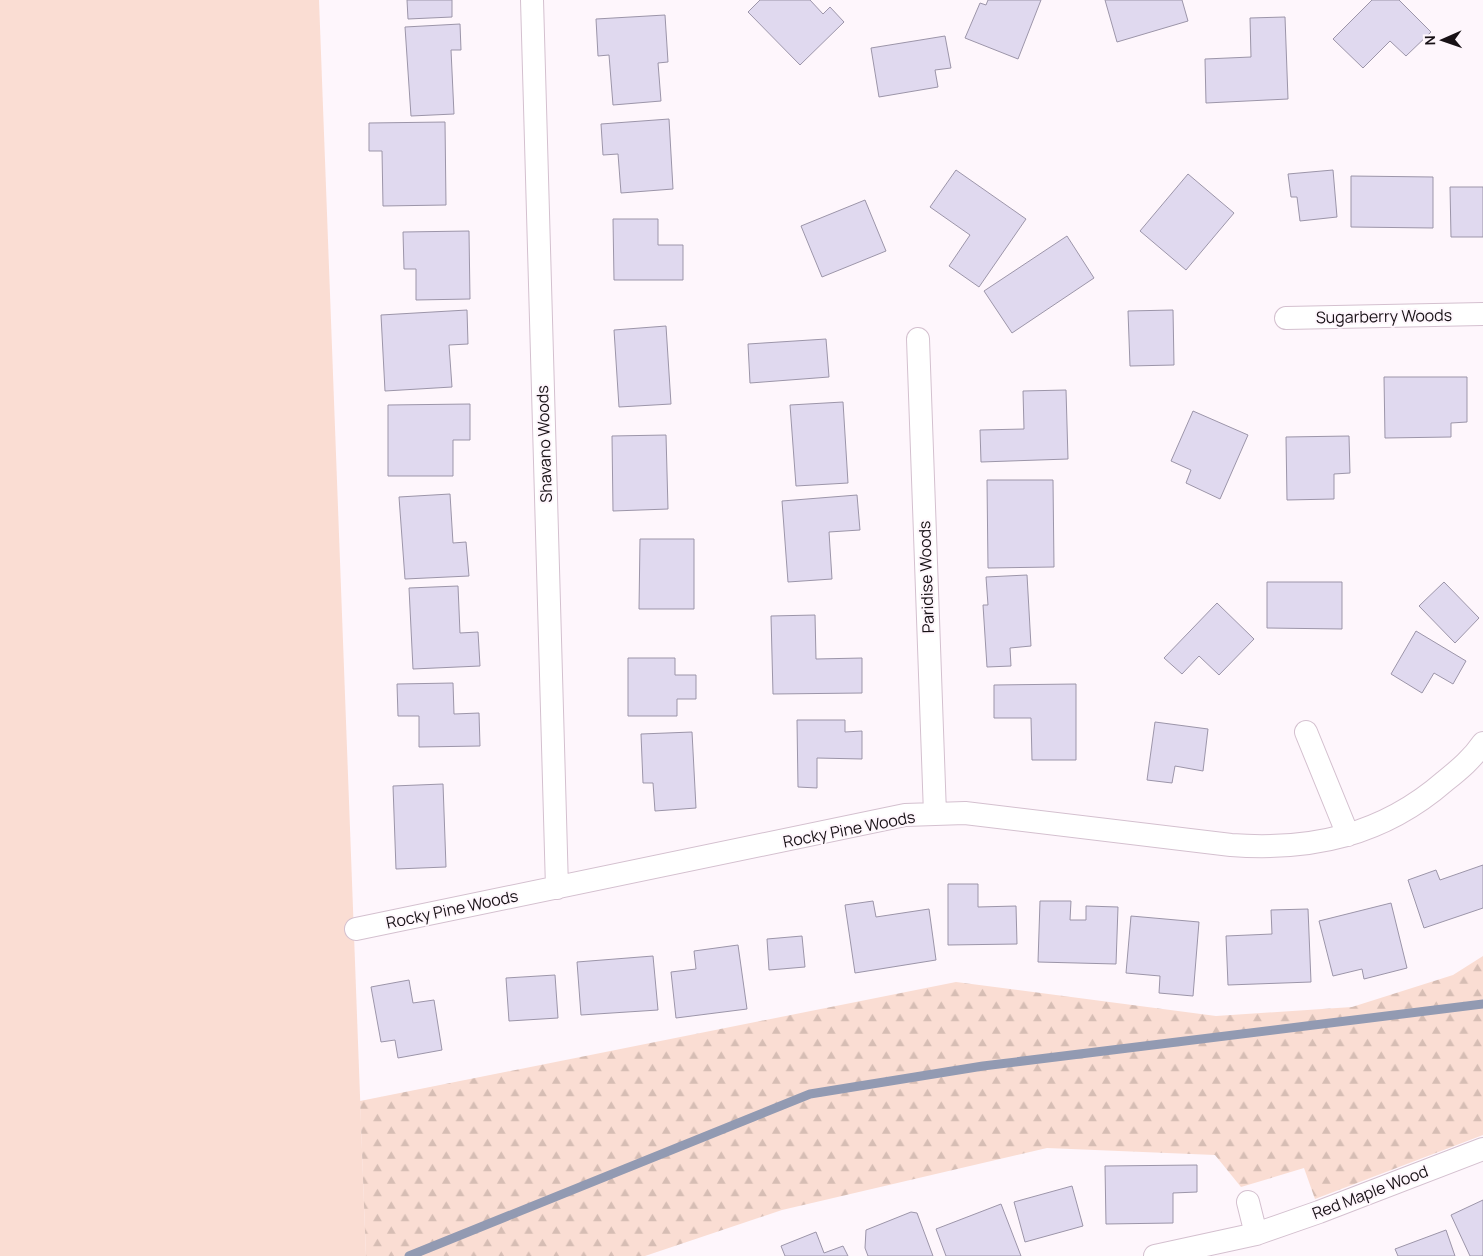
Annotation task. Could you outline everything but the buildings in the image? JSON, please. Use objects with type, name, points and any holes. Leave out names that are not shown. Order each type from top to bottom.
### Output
[{"type":"street","name":"Shavano Woods","points":[[532,0],[557,888]]},
{"type":"street","name":"Sugarberry Woods","points":[[1286,318],[1483,314]]},
{"type":"street","name":"Paridise Woods","points":[[918,339],[935,814]]},
{"type":"street","points":[[1306,732],[1348,835]]},
{"type":"street","name":"Rocky Pine Woods","points":[[356,929],[905,815],[965,813],[1260,847],[1320,842],[1376,825],[1403,812],[1428,796],[1473,757],[1483,743]]},
{"type":"street","name":"Red Maple Wood","points":[[1155,1256],[1256,1234],[1483,1149]]},
{"type":"street","points":[[1248,1202],[1256,1234]]},
{"type":"green space","points":[[0,0],[319,0],[366,1256],[0,1256]]},
{"type":"green space","points":[[1483,956],[1483,1135],[1315,1199],[1304,1168],[1241,1187],[1215,1155],[1047,1148],[782,1210],[645,1256],[366,1256],[360,1101],[956,982],[1216,1016],[1352,1007],[1453,975]]},
{"type":"waterway","points":[[409,1256],[810,1094],[983,1066],[1483,1004]]}]
